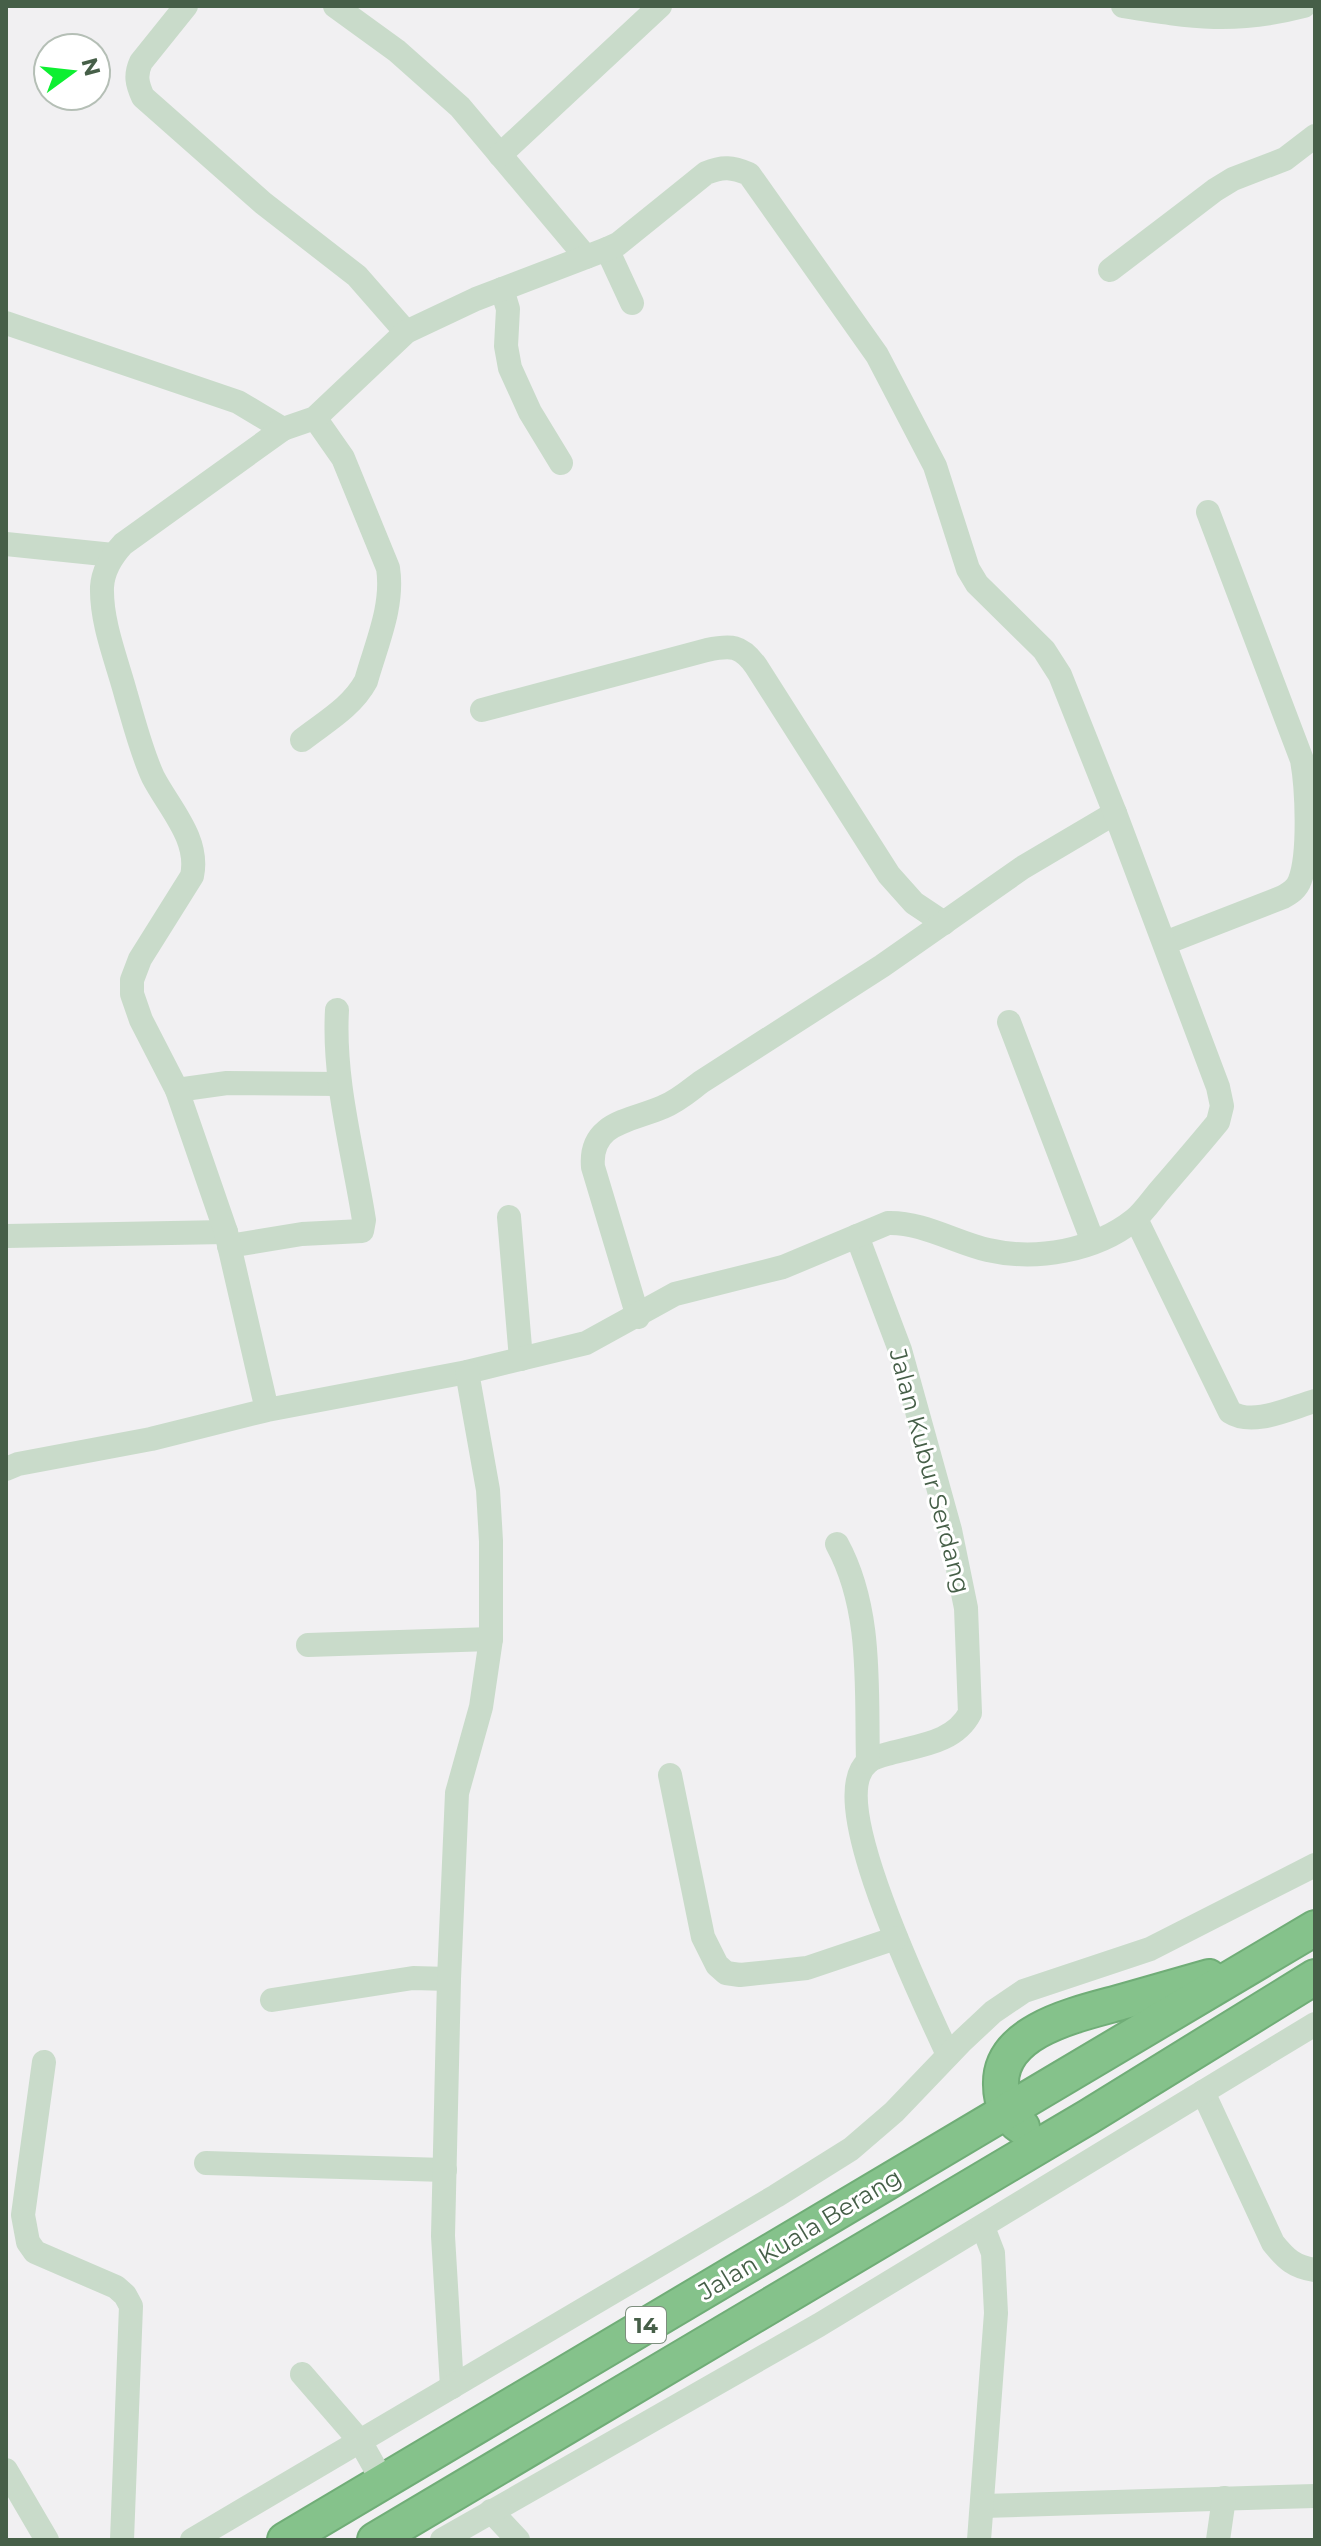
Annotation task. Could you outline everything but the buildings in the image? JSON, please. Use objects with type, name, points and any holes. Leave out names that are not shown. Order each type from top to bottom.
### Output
[{"type":"highway","name":"Jalan Kuala Berang","points":[[285,2540],[1315,1928]]},
{"type":"highway","points":[[1088,2117],[1041,2131],[1020,2126],[1007,2111],[1000,2080],[1008,2058],[1023,2041],[1060,2019],[1256,1964]]},
{"type":"highway","name":"Jalan Kuala Berang","points":[[375,2540],[1088,2117],[1315,1977]]},
{"type":"street","points":[[186,6],[136,72],[137,85],[143,97],[263,203],[357,276],[406,332]]},
{"type":"street","points":[[335,6],[432,80],[460,107],[500,155],[596,253],[632,303]]},
{"type":"street","points":[[500,155],[660,6]]},
{"type":"street","points":[[1123,6],[1186,16],[1234,19],[1304,6]]},
{"type":"street","points":[[1110,270],[1215,190],[1233,179],[1285,159],[1315,136]]},
{"type":"street","points":[[6,1469],[18,1464],[151,1439],[267,1410],[467,1372],[586,1343],[675,1294],[756,1276],[888,1223],[903,1222],[969,1245],[1023,1254],[1063,1251],[1093,1242],[1136,1219],[1218,1122],[1222,1106],[1218,1087],[1060,675],[1044,650],[977,584],[968,569],[935,466],[877,355],[749,174],[734,168],[721,167],[706,173],[618,244],[502,289],[406,332],[315,418],[283,429],[123,544],[113,555],[104,575],[102,588],[106,624],[144,754],[192,845],[196,861],[192,876],[140,959],[132,980],[132,994],[141,1020],[177,1090],[228,1239],[267,1410]]},
{"type":"street","points":[[502,289],[508,309],[506,346],[510,368],[530,412],[561,463]]},
{"type":"street","points":[[6,323],[229,399],[283,429]]},
{"type":"street","points":[[302,740],[350,703],[366,681],[389,601],[390,583],[388,568],[343,458],[315,418]]},
{"type":"street","points":[[1165,943],[1283,897],[1294,890],[1300,880],[1303,860],[1306,785],[1302,760],[1208,512]]},
{"type":"street","points":[[6,544],[113,555]]},
{"type":"street","points":[[482,710],[707,650],[726,646],[738,648],[756,666],[895,884],[914,903],[944,923]]},
{"type":"street","points":[[638,1317],[593,1167],[595,1141],[620,1122],[681,1098],[882,966],[1022,868],[1115,813]]},
{"type":"street","points":[[6,1236],[228,1239],[362,1231],[364,1220],[339,1084],[337,1010]]},
{"type":"street","points":[[1009,1022],[1093,1242]]},
{"type":"street","points":[[177,1090],[227,1083],[339,1084]]},
{"type":"street","points":[[509,1217],[521,1359]]},
{"type":"street","points":[[1136,1219],[1230,1412],[1240,1418],[1258,1417],[1315,1401]]},
{"type":"street","name":"Jalan Kubur Serdang","points":[[857,1236],[900,1350],[950,1530],[966,1608],[970,1686],[970,1713],[964,1724],[949,1737],[868,1762]]},
{"type":"street","points":[[452,2387],[443,2236],[457,1793],[483,1697],[491,1639],[488,1490],[467,1372]]},
{"type":"street","points":[[837,1544],[851,1570],[861,1617],[865,1663],[868,1762],[857,1777],[855,1799],[858,1826],[896,1938],[948,2055]]},
{"type":"street","points":[[308,1645],[491,1639]]},
{"type":"street","points":[[670,1775],[703,1937],[717,1965],[726,1973],[740,1975],[807,1968],[896,1938]]},
{"type":"street","points":[[192,2540],[851,2149],[894,2112],[993,2012],[1024,1991],[1150,1949],[1315,1865]]},
{"type":"street","points":[[272,2000],[413,1978],[449,1979]]},
{"type":"street","points":[[1045,1985],[1060,2019]]},
{"type":"street","points":[[454,2537],[491,2511],[819,2325],[983,2227],[1066,2173],[1314,2028]]},
{"type":"street","points":[[44,2062],[23,2215],[28,2242],[35,2252],[116,2287],[131,2306],[122,2540]]},
{"type":"street","points":[[1203,2092],[1273,2243],[1287,2261],[1300,2268],[1315,2270]]},
{"type":"street","points":[[206,2163],[445,2170]]},
{"type":"street","points":[[979,2540],[996,2313],[993,2253],[983,2227]]},
{"type":"street","points":[[798,2289],[819,2325]]},
{"type":"street","points":[[302,2374],[360,2441],[383,2482]]},
{"type":"street","points":[[6,2470],[47,2540]]},
{"type":"street","points":[[983,2506],[1315,2496]]},
{"type":"street","points":[[1218,2540],[1224,2498]]},
{"type":"street","points":[[491,2511],[518,2540]]}]
